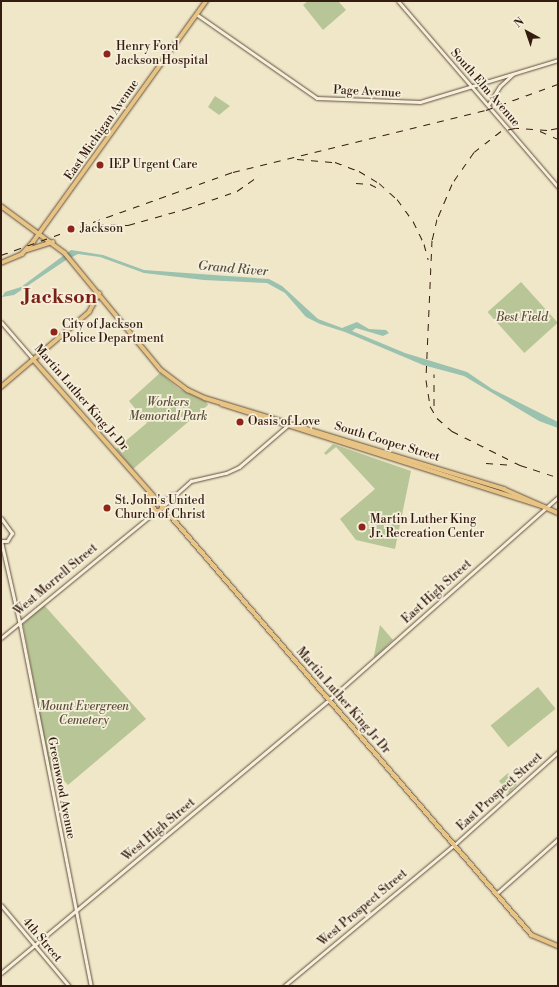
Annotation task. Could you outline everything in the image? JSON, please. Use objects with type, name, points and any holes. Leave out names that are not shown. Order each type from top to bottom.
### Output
[{"type":"main road","name":"East Michigan Avenue","points":[[26,251],[206,1]]},
{"type":"main road","name":"South Cooper Street","points":[[1,206],[53,242],[66,253],[165,374],[188,390],[218,402],[497,487],[547,507],[558,513]]},
{"type":"main road","points":[[1,263],[26,251],[53,242]]},
{"type":"main road","points":[[1,387],[89,312],[99,294]]},
{"type":"main road","name":"Martin Luther King Jr Dr","points":[[33,359],[161,504],[532,935],[558,946]]},
{"type":"main road","name":"Martin Luther King Jr Dr","points":[[147,488],[156,508],[175,521]]},
{"type":"main road","points":[[156,508],[161,504]]},
{"type":"main road","points":[[156,508],[161,504]]},
{"type":"street","name":"South Elm Avenue","points":[[398,1],[558,187]]},
{"type":"street","name":"Page Avenue","points":[[196,14],[315,98],[414,103],[558,60]]},
{"type":"street","points":[[488,105],[500,86],[513,74]]},
{"type":"street","name":"Martin Luther King Jr Dr","points":[[1,322],[33,359]]},
{"type":"street","points":[[161,504],[194,480],[237,468],[290,424]]},
{"type":"street","name":"East High Street","points":[[329,700],[558,497]]},
{"type":"street","name":"West Morrell Street","points":[[1,638],[156,508]]},
{"type":"street","points":[[1,518],[11,530],[9,539],[4,547]]},
{"type":"street","points":[[1,541],[9,539]]},
{"type":"street","name":"Greenwood Avenue","points":[[1,541],[4,547],[20,622],[91,986]]},
{"type":"street","name":"West High Street","points":[[1,973],[329,700]]},
{"type":"street","name":"East Prospect Street","points":[[454,845],[558,752]]},
{"type":"street","points":[[496,894],[558,839]]},
{"type":"street","name":"West Prospect Street","points":[[284,986],[454,845]]},
{"type":"street","name":"4th Street","points":[[1,905],[69,986]]},
{"type":"green space","points":[[308,1],[338,1],[346,10],[323,30],[303,5]]},
{"type":"green space","points":[[215,96],[230,106],[219,115],[208,107]]},
{"type":"green space","name":"Best Field","points":[[521,282],[558,323],[524,353],[488,312]]},
{"type":"green space","name":"Workers Memorial Park","points":[[160,373],[179,389],[206,401],[208,405],[133,469],[116,449],[147,423],[129,401]]},
{"type":"green space","points":[[333,444],[411,471],[395,549],[356,540],[340,519],[375,489],[336,447],[326,455],[324,453]]},
{"type":"green space","name":"Mount Evergreen Cemetery","points":[[44,605],[146,719],[68,785],[55,771],[50,770],[23,624]]},
{"type":"green space","points":[[380,625],[393,640],[374,658],[374,656]]},
{"type":"green space","points":[[538,687],[556,709],[508,747],[491,725]]},
{"type":"green space","points":[[508,773],[517,784],[509,793],[499,781]]},
{"type":"shaded area","name":"Grand River","points":[[71,250],[103,255],[144,270],[269,279],[282,286],[318,319],[342,328],[357,322],[369,329],[386,330],[389,333],[383,336],[356,328],[352,331],[405,353],[467,372],[492,389],[558,422],[558,428],[539,421],[464,376],[423,365],[345,332],[320,324],[306,317],[285,293],[267,283],[204,280],[144,273],[100,257],[78,254],[66,260],[14,295],[2,297],[5,292],[21,287]]},
{"type":"railway","points":[[1,255],[233,172],[486,110],[558,84]]},
{"type":"railway","points":[[558,128],[547,130],[515,128],[501,131],[474,152],[452,184],[437,219],[432,240],[426,380],[430,406],[437,418],[452,431],[520,465],[558,477]]},
{"type":"railway","points":[[540,131],[558,139]]},
{"type":"railway","points":[[297,159],[335,162],[359,171],[379,183],[397,199],[413,221],[424,244],[428,259]]},
{"type":"railway","points":[[97,224],[128,225],[185,209],[237,191],[260,175]]},
{"type":"railway","points":[[356,183],[370,184],[382,190]]},
{"type":"railway","points":[[434,374],[434,406]]},
{"type":"railway","points":[[486,463],[514,465]]},
{"type":"place","name":"Henry Ford Jackson Hospital","points":[[107,54]]},
{"type":"place","name":"IEP Urgent Care","points":[[100,165]]},
{"type":"place","name":"Jackson","points":[[71,229]]},
{"type":"place","name":"City of Jackson Police Department","points":[[54,332]]},
{"type":"place","name":"Oasis of Love","points":[[240,422]]},
{"type":"place","name":"St. John's United Church of Christ","points":[[107,508]]},
{"type":"place","name":"Martin Luther King Jr. Recreation Center","points":[[362,527]]},
{"type":"district","name":"Jackson","points":[[60,297]]}]
